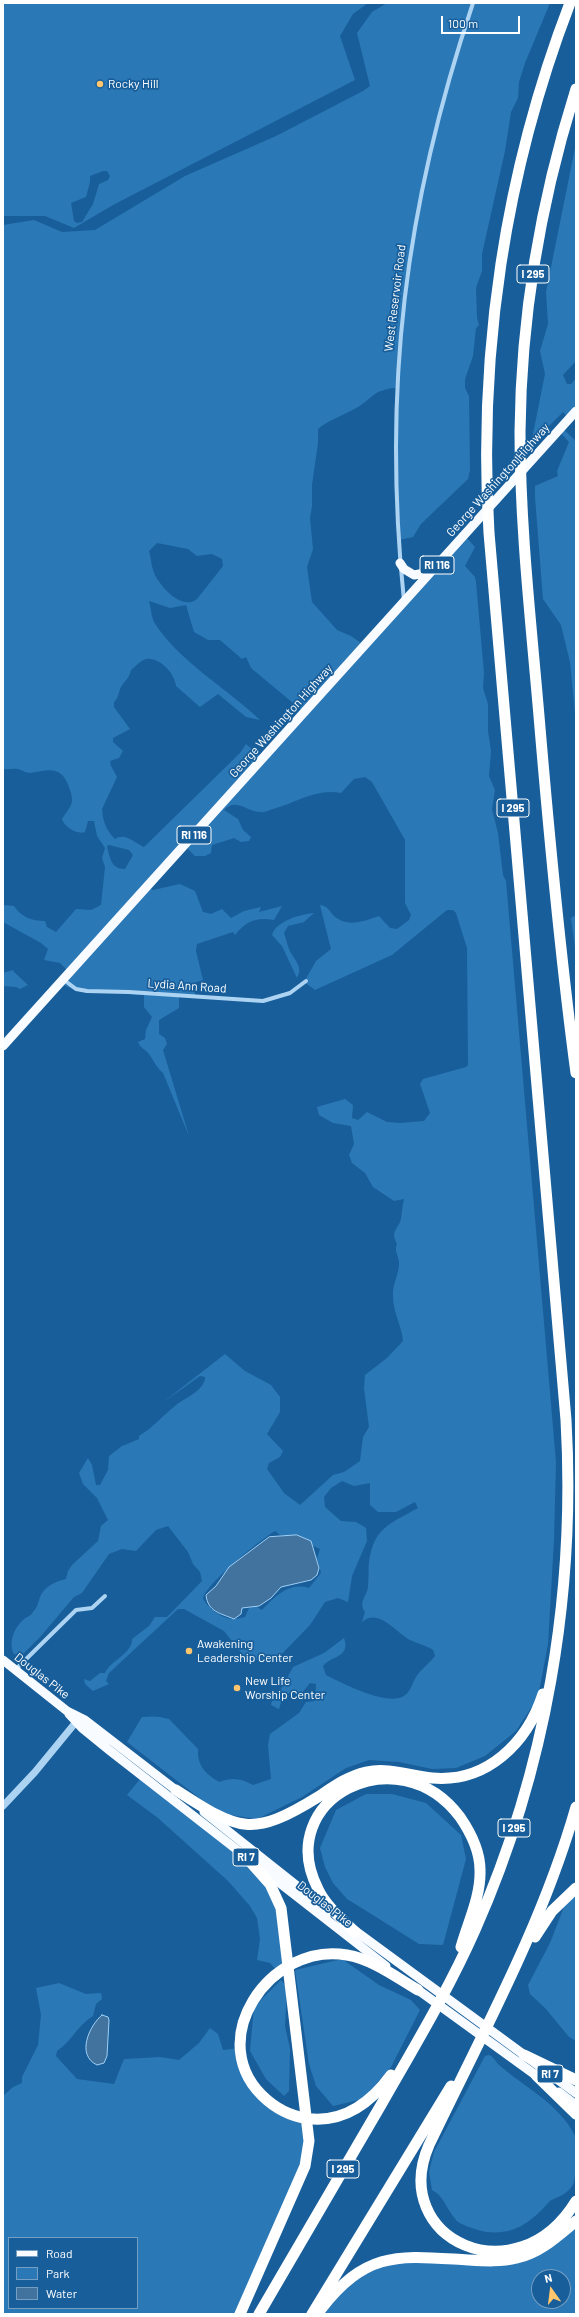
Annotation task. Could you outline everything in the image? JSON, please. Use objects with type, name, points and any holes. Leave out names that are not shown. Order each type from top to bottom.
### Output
[{"type":"highway","name":"I 295","points":[[259,2314],[428,2024],[476,1929],[511,1839],[538,1746],[556,1651],[566,1555],[568,1497],[567,1433],[489,533],[486,437],[491,341],[506,226],[533,112],[570,3]]},
{"type":"highway","name":"I 295","points":[[576,89],[551,178],[535,260],[524,357],[520,440],[525,543],[553,878],[576,1073]]},
{"type":"highway","points":[[176,1790],[218,1816],[237,1823],[257,1824],[285,1817],[348,1778],[368,1772],[390,1770],[440,1778],[463,1776],[477,1772],[504,1756],[525,1733],[539,1706],[556,1651]]},
{"type":"highway","points":[[356,1932],[329,1906],[315,1883],[309,1855],[314,1826],[329,1802],[340,1792],[357,1783],[390,1778],[419,1785],[439,1797],[458,1815],[473,1839],[480,1865],[479,1887],[443,1996]]},
{"type":"highway","points":[[499,2002],[542,1905],[576,1807]]},
{"type":"highway","points":[[240,2314],[305,2166],[309,2137],[281,1908],[276,1893],[246,1857]]},
{"type":"highway","points":[[576,1888],[563,1898],[546,1918],[491,2017],[424,2157],[422,2182],[429,2210],[442,2229],[460,2243],[480,2251],[504,2252],[521,2248],[542,2238],[560,2223],[576,2202]]},
{"type":"highway","points":[[420,1987],[351,1955],[328,1954],[301,1960],[284,1969],[270,1980],[250,2005],[243,2021],[240,2037],[244,2064],[257,2090],[276,2107],[305,2118],[331,2118],[354,2110],[376,2093],[428,2024]]},
{"type":"highway","points":[[312,2314],[491,2017]]},
{"type":"highway","points":[[524,2056],[576,2080]]},
{"type":"highway","points":[[536,2075],[576,2114]]},
{"type":"highway","points":[[317,2314],[346,2282],[361,2270],[378,2262],[404,2257],[498,2261],[518,2258],[541,2248],[576,2221]]},
{"type":"main road","name":"George Washington Highway","points":[[3,1046],[576,411]]},
{"type":"main road","points":[[400,563],[404,569],[414,575],[432,572]]},
{"type":"main road","name":"Douglas Pike","points":[[3,1660],[67,1711],[89,1723],[176,1790],[356,1932],[420,1987]]},
{"type":"main road","name":"Douglas Pike","points":[[67,1711],[76,1722],[246,1857],[420,1987],[501,2044],[536,2075],[576,2104]]},
{"type":"main road","name":"Douglas Pike","points":[[501,2044],[524,2056],[576,2093]]},
{"type":"street","name":"West Reservoir Road","points":[[404,602],[400,563],[394,437],[397,363],[406,282],[418,206],[434,133],[473,3]]},
{"type":"street","name":"Lydia Ann Road","points":[[64,980],[76,989],[87,991],[129,992],[263,1001],[290,993],[306,981]]},
{"type":"street","points":[[15,1670],[76,1610],[92,1608],[105,1596]]},
{"type":"street","points":[[3,1806],[25,1783],[76,1722]]},
{"type":"green space","points":[[3,3],[368,3],[353,14],[340,36],[355,80],[113,205],[74,228],[45,216],[3,216]],"holes":[[[107,171],[110,176],[108,180],[99,184],[93,204],[82,222],[77,223],[74,221],[71,203],[86,197],[90,176]]]},
{"type":"green space","points":[[387,3],[550,3],[525,63],[519,82],[518,98],[511,112],[505,151],[482,254],[482,271],[476,288],[477,318],[479,325],[476,328],[473,356],[465,379],[465,388],[469,396],[470,470],[468,479],[421,524],[413,537],[399,540],[394,427],[396,388],[378,392],[358,407],[318,429],[318,443],[312,485],[312,506],[310,518],[313,549],[307,567],[312,602],[337,630],[351,636],[361,643],[465,536],[475,547],[465,566],[475,577],[476,582],[484,673],[483,688],[488,704],[488,731],[491,751],[489,776],[495,790],[492,809],[498,833],[503,875],[506,881],[556,1462],[554,1540],[548,1644],[538,1697],[516,1731],[485,1756],[456,1768],[432,1769],[399,1762],[369,1760],[346,1768],[302,1797],[257,1819],[223,1814],[207,1804],[127,1742],[142,1717],[156,1716],[169,1719],[198,1749],[199,1760],[206,1773],[219,1782],[228,1779],[236,1779],[253,1785],[271,1779],[268,1745],[270,1734],[299,1713],[306,1702],[315,1701],[316,1684],[310,1683],[302,1693],[290,1693],[283,1696],[279,1709],[271,1705],[272,1701],[275,1700],[293,1667],[324,1653],[344,1638],[345,1649],[342,1653],[323,1666],[326,1675],[352,1688],[374,1696],[394,1699],[405,1696],[418,1674],[435,1656],[433,1650],[410,1640],[381,1619],[368,1618],[362,1622],[365,1612],[362,1605],[368,1587],[369,1562],[371,1550],[375,1541],[385,1528],[418,1508],[415,1502],[396,1512],[378,1512],[370,1505],[370,1483],[354,1486],[342,1481],[331,1488],[324,1497],[325,1507],[341,1521],[356,1522],[366,1528],[367,1541],[352,1576],[348,1602],[338,1598],[325,1602],[310,1625],[276,1660],[272,1658],[263,1660],[246,1659],[224,1631],[184,1609],[178,1609],[109,1673],[106,1681],[109,1684],[93,1691],[85,1684],[84,1679],[90,1681],[100,1673],[105,1673],[111,1665],[129,1649],[132,1639],[149,1626],[155,1617],[167,1617],[202,1581],[200,1572],[193,1564],[188,1552],[168,1526],[156,1530],[136,1551],[122,1549],[109,1554],[82,1593],[74,1597],[41,1636],[20,1657],[13,1653],[12,1639],[20,1623],[35,1610],[45,1589],[52,1584],[66,1579],[68,1571],[72,1565],[98,1541],[101,1526],[108,1520],[97,1498],[83,1484],[79,1473],[88,1458],[92,1465],[96,1485],[100,1485],[108,1470],[109,1456],[122,1446],[139,1439],[139,1436],[170,1410],[198,1390],[202,1386],[205,1377],[200,1376],[162,1403],[225,1354],[245,1371],[271,1385],[280,1397],[280,1412],[267,1434],[283,1451],[280,1457],[269,1463],[267,1469],[284,1493],[300,1505],[333,1475],[344,1472],[360,1461],[363,1437],[369,1427],[364,1388],[365,1375],[387,1358],[403,1341],[394,1308],[393,1292],[399,1266],[396,1250],[397,1244],[394,1233],[400,1223],[404,1199],[394,1201],[373,1187],[365,1173],[352,1163],[349,1155],[354,1144],[351,1126],[333,1123],[319,1115],[317,1107],[345,1099],[353,1105],[352,1118],[358,1120],[367,1112],[387,1122],[400,1123],[424,1121],[430,1113],[420,1084],[423,1079],[466,1067],[468,1065],[467,948],[456,913],[453,910],[447,910],[392,955],[315,990],[304,982],[316,961],[331,949],[320,905],[327,908],[339,920],[350,923],[368,920],[379,916],[390,928],[397,929],[409,920],[411,915],[405,903],[405,840],[372,782],[365,777],[354,779],[341,793],[332,792],[315,794],[264,812],[237,805],[228,806],[224,810],[238,819],[243,830],[251,837],[249,841],[241,842],[234,838],[212,845],[211,853],[205,856],[195,856],[186,847],[149,888],[153,890],[180,884],[195,891],[203,912],[211,914],[222,909],[231,918],[244,911],[261,907],[259,912],[282,906],[274,920],[262,919],[252,921],[243,926],[235,935],[233,932],[197,944],[196,951],[203,980],[194,983],[195,995],[179,996],[179,1008],[159,1020],[159,1034],[165,1038],[167,1044],[163,1050],[189,1136],[163,1073],[138,1042],[145,1039],[146,1030],[152,1017],[144,1007],[144,995],[76,991],[64,985],[70,973],[60,963],[44,960],[48,949],[41,943],[3,922],[3,905],[14,906],[23,916],[45,921],[47,927],[56,932],[76,909],[91,910],[101,905],[105,867],[102,858],[105,848],[97,836],[94,821],[88,821],[85,832],[82,833],[72,830],[63,822],[62,819],[72,804],[72,797],[66,780],[62,775],[58,772],[49,770],[27,773],[18,769],[3,769],[3,225],[34,220],[62,232],[95,230],[185,176],[276,136],[363,91],[370,86],[357,33],[372,12]],"holes":[[[157,543],[188,549],[197,556],[212,554],[222,559],[223,566],[197,599],[191,602],[184,602],[171,595],[159,582],[153,570],[149,551]],[[149,601],[170,608],[186,605],[194,632],[208,640],[220,640],[242,659],[246,657],[251,668],[305,713],[263,759],[246,744],[240,753],[144,847],[126,837],[119,837],[115,839],[106,826],[102,809],[117,777],[110,761],[119,758],[123,751],[113,742],[113,738],[130,729],[114,707],[114,702],[131,670],[140,662],[146,659],[151,659],[166,667],[173,676],[176,686],[200,707],[218,694],[246,717],[260,720],[189,662],[164,636],[152,617]],[[109,845],[129,850],[133,855],[125,869],[120,869],[114,865],[110,859],[107,846]],[[275,1531],[280,1535],[291,1536],[320,1549],[317,1558],[321,1573],[309,1588],[295,1587],[289,1589],[278,1595],[262,1610],[255,1606],[249,1608],[245,1617],[232,1619],[215,1612],[203,1598],[207,1591],[214,1582],[235,1562]]]},
{"type":"green space","points":[[576,143],[576,361],[563,375],[567,384],[571,384],[576,378],[576,411],[569,418],[563,412],[531,444],[545,374],[540,351],[548,324],[546,292]]},
{"type":"green space","points":[[562,428],[576,441],[576,724],[570,662],[561,625],[543,599],[535,497],[535,486],[558,476],[557,471],[569,442],[559,431]]},
{"type":"green space","points":[[314,913],[304,922],[288,926],[284,933],[289,949],[299,966],[299,974],[297,978],[282,946],[272,935],[274,930],[284,922],[296,917]]},
{"type":"green space","points":[[576,915],[576,956],[571,918]]},
{"type":"green space","points":[[13,970],[28,985],[20,989],[16,987],[3,986],[3,973]]},
{"type":"green space","points":[[140,1779],[256,1870],[273,1890],[288,1967],[279,1973],[270,1963],[257,1960],[260,1939],[257,1918],[250,1906],[228,1881],[158,1818],[127,1795]]},
{"type":"green space","points":[[366,1794],[392,1794],[426,1803],[461,1835],[466,1859],[443,1945],[419,1944],[347,1899],[333,1883],[325,1867],[320,1848],[336,1810]]},
{"type":"green space","points":[[576,1894],[576,2041],[569,2037],[546,2009],[530,1994],[528,1985],[550,1943],[564,1907]]},
{"type":"green space","points":[[342,1959],[379,1985],[411,2000],[420,2010],[391,2067],[363,2099],[333,2106],[316,2086],[309,2064],[295,1970]]},
{"type":"green space","points":[[281,1980],[287,1987],[285,2026],[290,2049],[289,2091],[284,2096],[266,2079],[250,2051],[254,2007]]},
{"type":"green space","points":[[59,1983],[86,1994],[101,1993],[102,1999],[96,2004],[93,2016],[87,2020],[67,2043],[57,2051],[56,2056],[77,2079],[114,2084],[124,2059],[160,2057],[179,2060],[199,2043],[210,2028],[218,2034],[223,2050],[240,2048],[257,2093],[307,2120],[310,2140],[240,2314],[3,2314],[3,2096],[13,2087],[22,2083],[22,2077],[38,2045],[41,2015],[36,1988]]},
{"type":"green space","points":[[489,2055],[499,2065],[540,2096],[559,2114],[574,2134],[576,2150],[575,2178],[572,2187],[562,2195],[551,2200],[536,2216],[522,2226],[497,2232],[487,2232],[475,2229],[458,2222],[440,2196],[432,2190],[429,2172],[434,2152],[485,2056]]},
{"type":"green space","points":[[576,2222],[576,2314],[319,2314],[340,2288],[381,2261],[491,2263]]},
{"type":"water","points":[[297,1535],[311,1541],[319,1568],[317,1575],[311,1580],[281,1587],[271,1598],[259,1606],[242,1608],[241,1614],[234,1619],[216,1611],[209,1605],[206,1595],[216,1586],[229,1567],[269,1537]]},
{"type":"water","points":[[102,2015],[108,2017],[109,2020],[107,2056],[104,2063],[97,2065],[87,2055],[86,2048],[89,2033]]},
{"type":"place","name":"Rocky Hill","points":[[100,84]]},
{"type":"place","name":"Awakening Leadership Center","points":[[189,1651]]},
{"type":"place","name":"New Life Worship Center","points":[[237,1688]]}]
